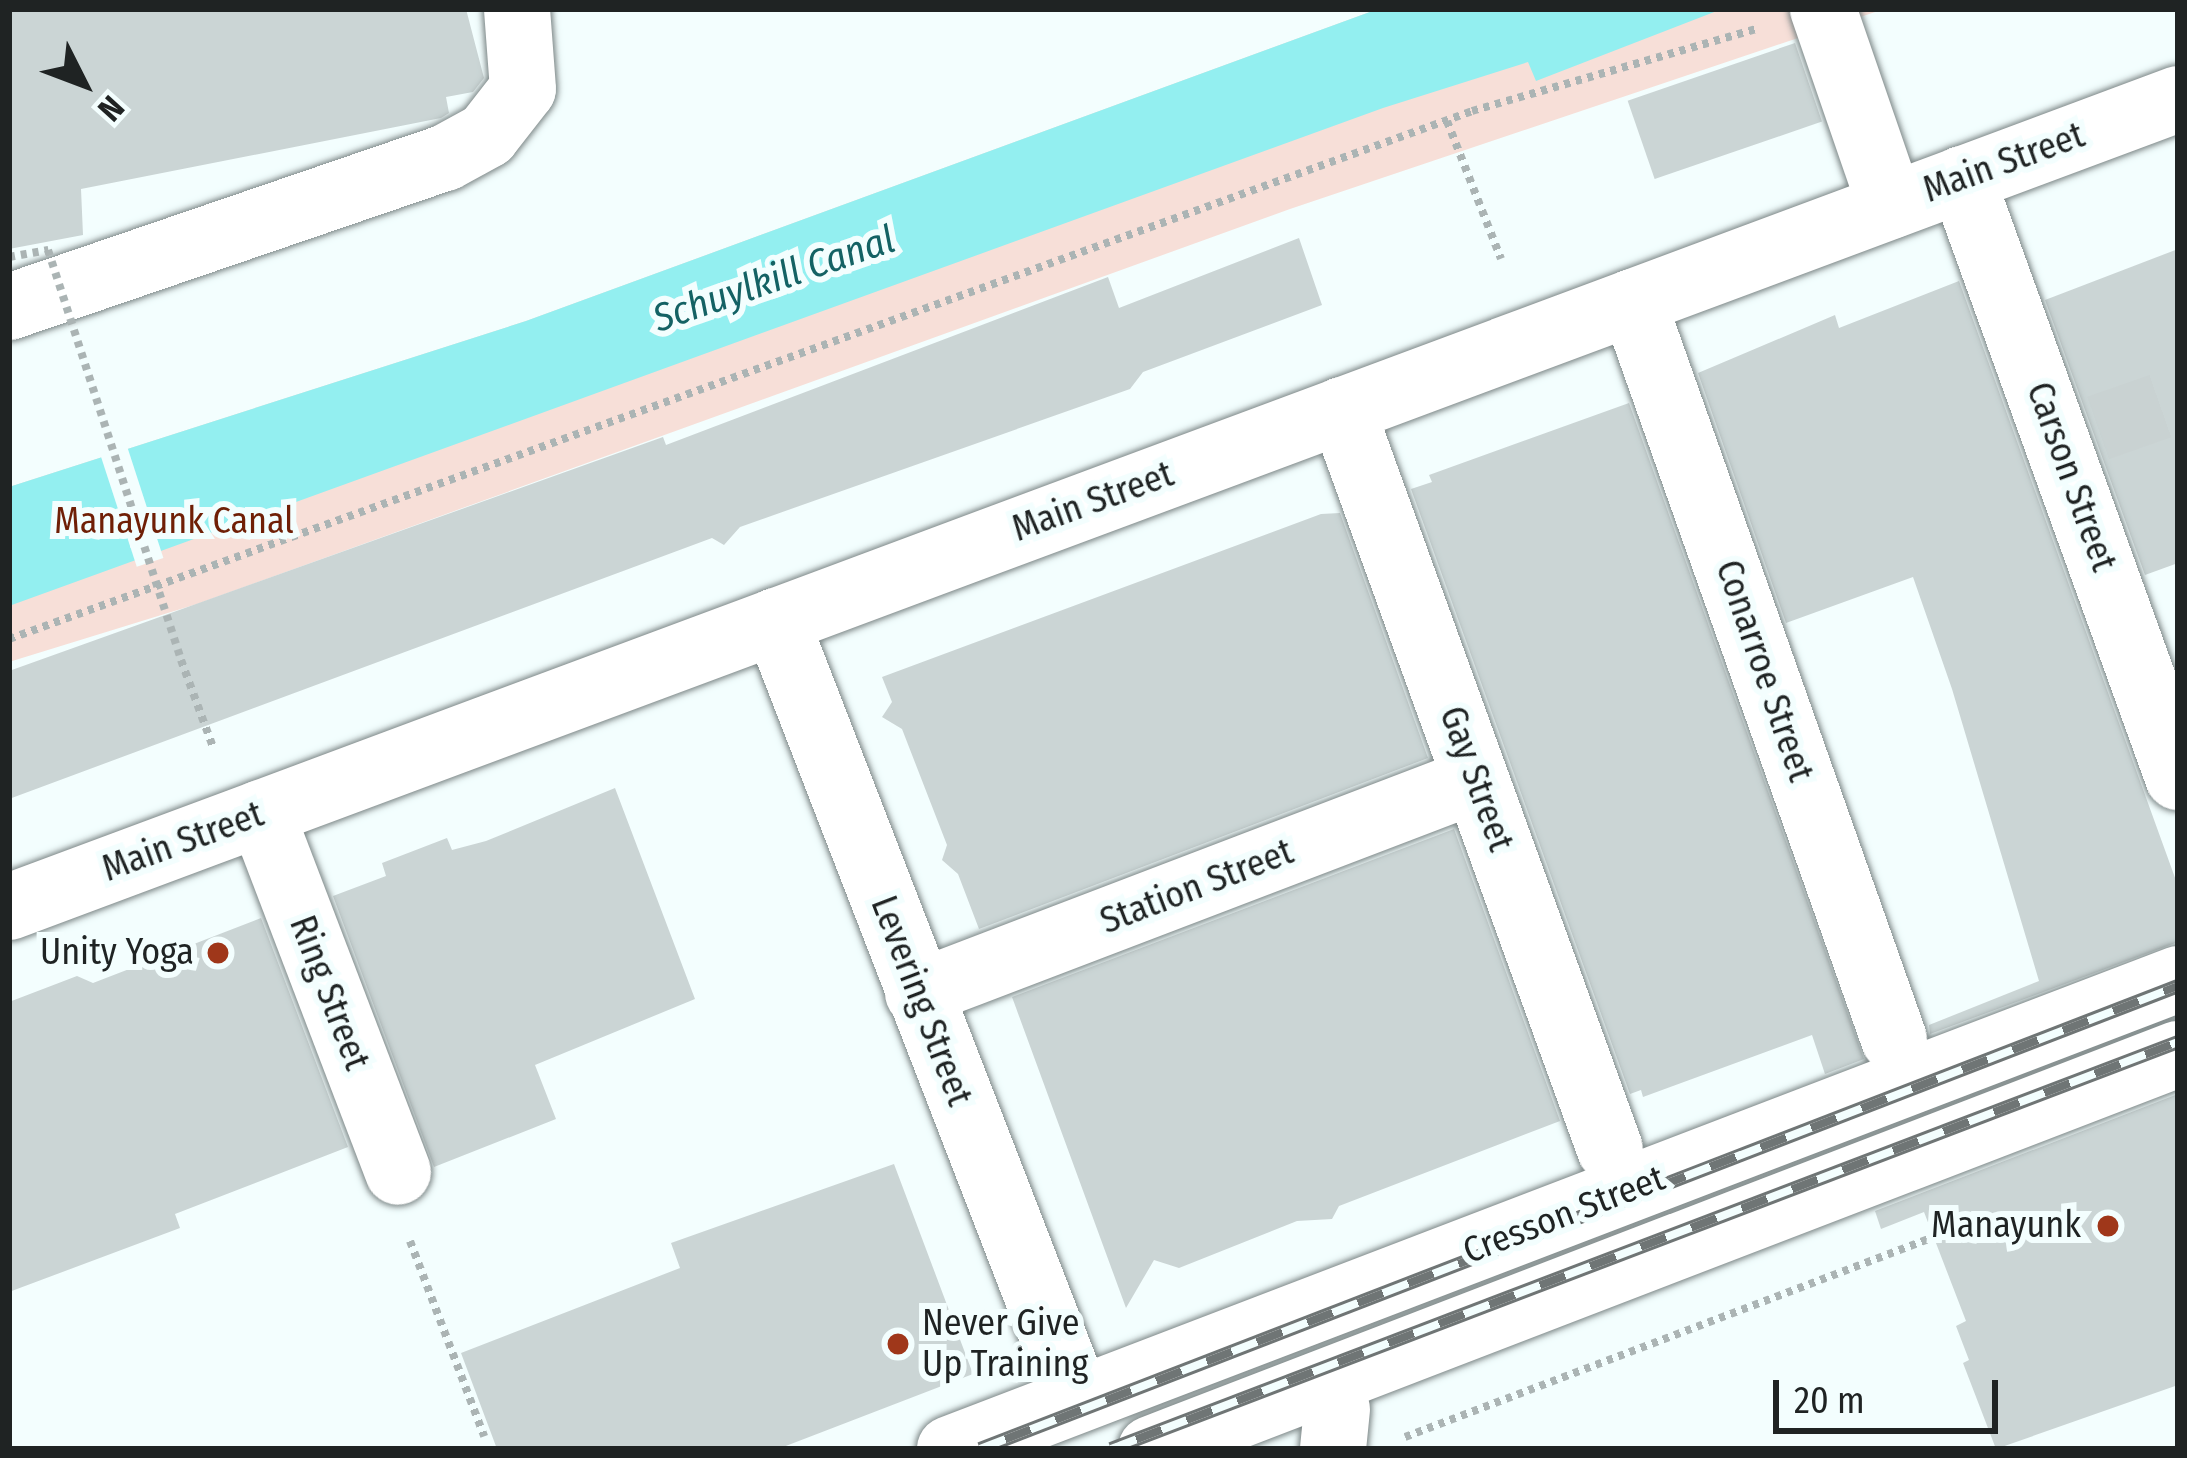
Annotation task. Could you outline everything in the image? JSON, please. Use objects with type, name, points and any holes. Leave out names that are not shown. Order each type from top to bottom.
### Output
[{"type":"street","points":[[9,308],[445,158],[488,136],[523,89],[517,9]]},
{"type":"street","points":[[1800,16],[1891,206]]},
{"type":"street","name":"Main Street","points":[[9,907],[2178,99]]},
{"type":"street","name":"Carson Street","points":[[1962,179],[2079,436],[2178,777]]},
{"type":"street","name":"Conarroe Street","points":[[1634,302],[1894,1039]]},
{"type":"street","name":"Gay Street","points":[[1342,410],[1610,1149]]},
{"type":"street","name":"Levering Street","points":[[776,620],[1070,1380]]},
{"type":"street","name":"Station Street","points":[[918,993],[1476,780]]},
{"type":"street","name":"Ring Street","points":[[261,813],[398,1172]]},
{"type":"street","name":"Cresson Street","points":[[950,1449],[2178,979]]},
{"type":"street","name":"Cresson Street","points":[[1151,1449],[2178,1054]]},
{"type":"path","points":[[9,639],[1447,121],[1800,16]]},
{"type":"path","points":[[1447,121],[1502,259]]},
{"type":"path","points":[[9,257],[48,250],[213,747]]},
{"type":"path","points":[[398,1172],[411,1250],[484,1436]]},
{"type":"path","points":[[1398,1440],[1934,1237]]},
{"type":"green space","name":"Manayunk Canal","points":[[1378,9],[1884,9],[1290,209],[197,604],[9,662],[9,487],[526,321]]},
{"type":"water","name":"Schuylkill Canal","points":[[1378,9],[1722,9],[1536,81],[1528,62],[1383,108],[9,606],[9,487],[526,321]]},
{"type":"pier","points":[[126,443],[163,558],[137,567],[99,452]]},
{"type":"building","points":[[9,9],[466,9],[484,78],[473,92],[446,97],[449,113],[441,118],[81,189],[83,235],[9,249]]},
{"type":"building","points":[[1795,43],[1822,121],[1655,179],[1628,101]]},
{"type":"building","points":[[1299,238],[1322,305],[1143,372],[1130,389],[740,527],[724,545],[712,538],[9,799],[9,671],[663,437],[666,445],[1108,277],[1119,308]]},
{"type":"building","points":[[2178,249],[2178,563],[2145,575],[2045,300]]},
{"type":"building","points":[[1959,281],[2178,886],[2178,942],[1930,1034],[1929,1025],[2039,981],[1952,689],[1913,577],[1786,623],[1698,373],[1835,315],[1839,328]]},
{"type":"building","points":[[1629,403],[1864,1059],[1825,1074],[1812,1035],[1643,1097],[1641,1090],[1630,1094],[1411,489],[1432,482],[1429,475]]},
{"type":"building","points":[[1340,513],[1428,758],[979,929],[958,874],[942,860],[947,845],[902,729],[882,717],[892,702],[882,677],[1321,514]]},
{"type":"building","points":[[615,788],[695,999],[535,1065],[556,1119],[434,1167],[333,896],[386,876],[382,863],[447,838],[452,850],[486,841]]},
{"type":"building","points":[[1454,829],[1560,1121],[1339,1206],[1332,1219],[1297,1221],[1179,1268],[1154,1260],[1126,1308],[1012,997]]},
{"type":"building","points":[[261,918],[348,1147],[175,1214],[180,1228],[9,1292],[9,1002],[77,976],[93,983]]},
{"type":"building","points":[[2178,1094],[2178,1385],[1996,1449],[1963,1363],[1969,1360],[1956,1326],[1966,1321],[1924,1212],[1881,1229],[1875,1211]]},
{"type":"building","points":[[894,1164],[973,1374],[778,1449],[497,1449],[461,1353],[680,1268],[671,1243]]},
{"type":"tunnel","points":[[2098,428],[2178,400]]},
{"type":"railway","points":[[980,1449],[2178,986]]},
{"type":"railway","points":[[1111,1449],[2178,1042]]},
{"type":"place","name":"Unity Yoga","points":[[218,953]]},
{"type":"place","name":"Manayunk","points":[[2108,1226]]},
{"type":"place","name":"Never Give Up Training","points":[[898,1344]]}]
